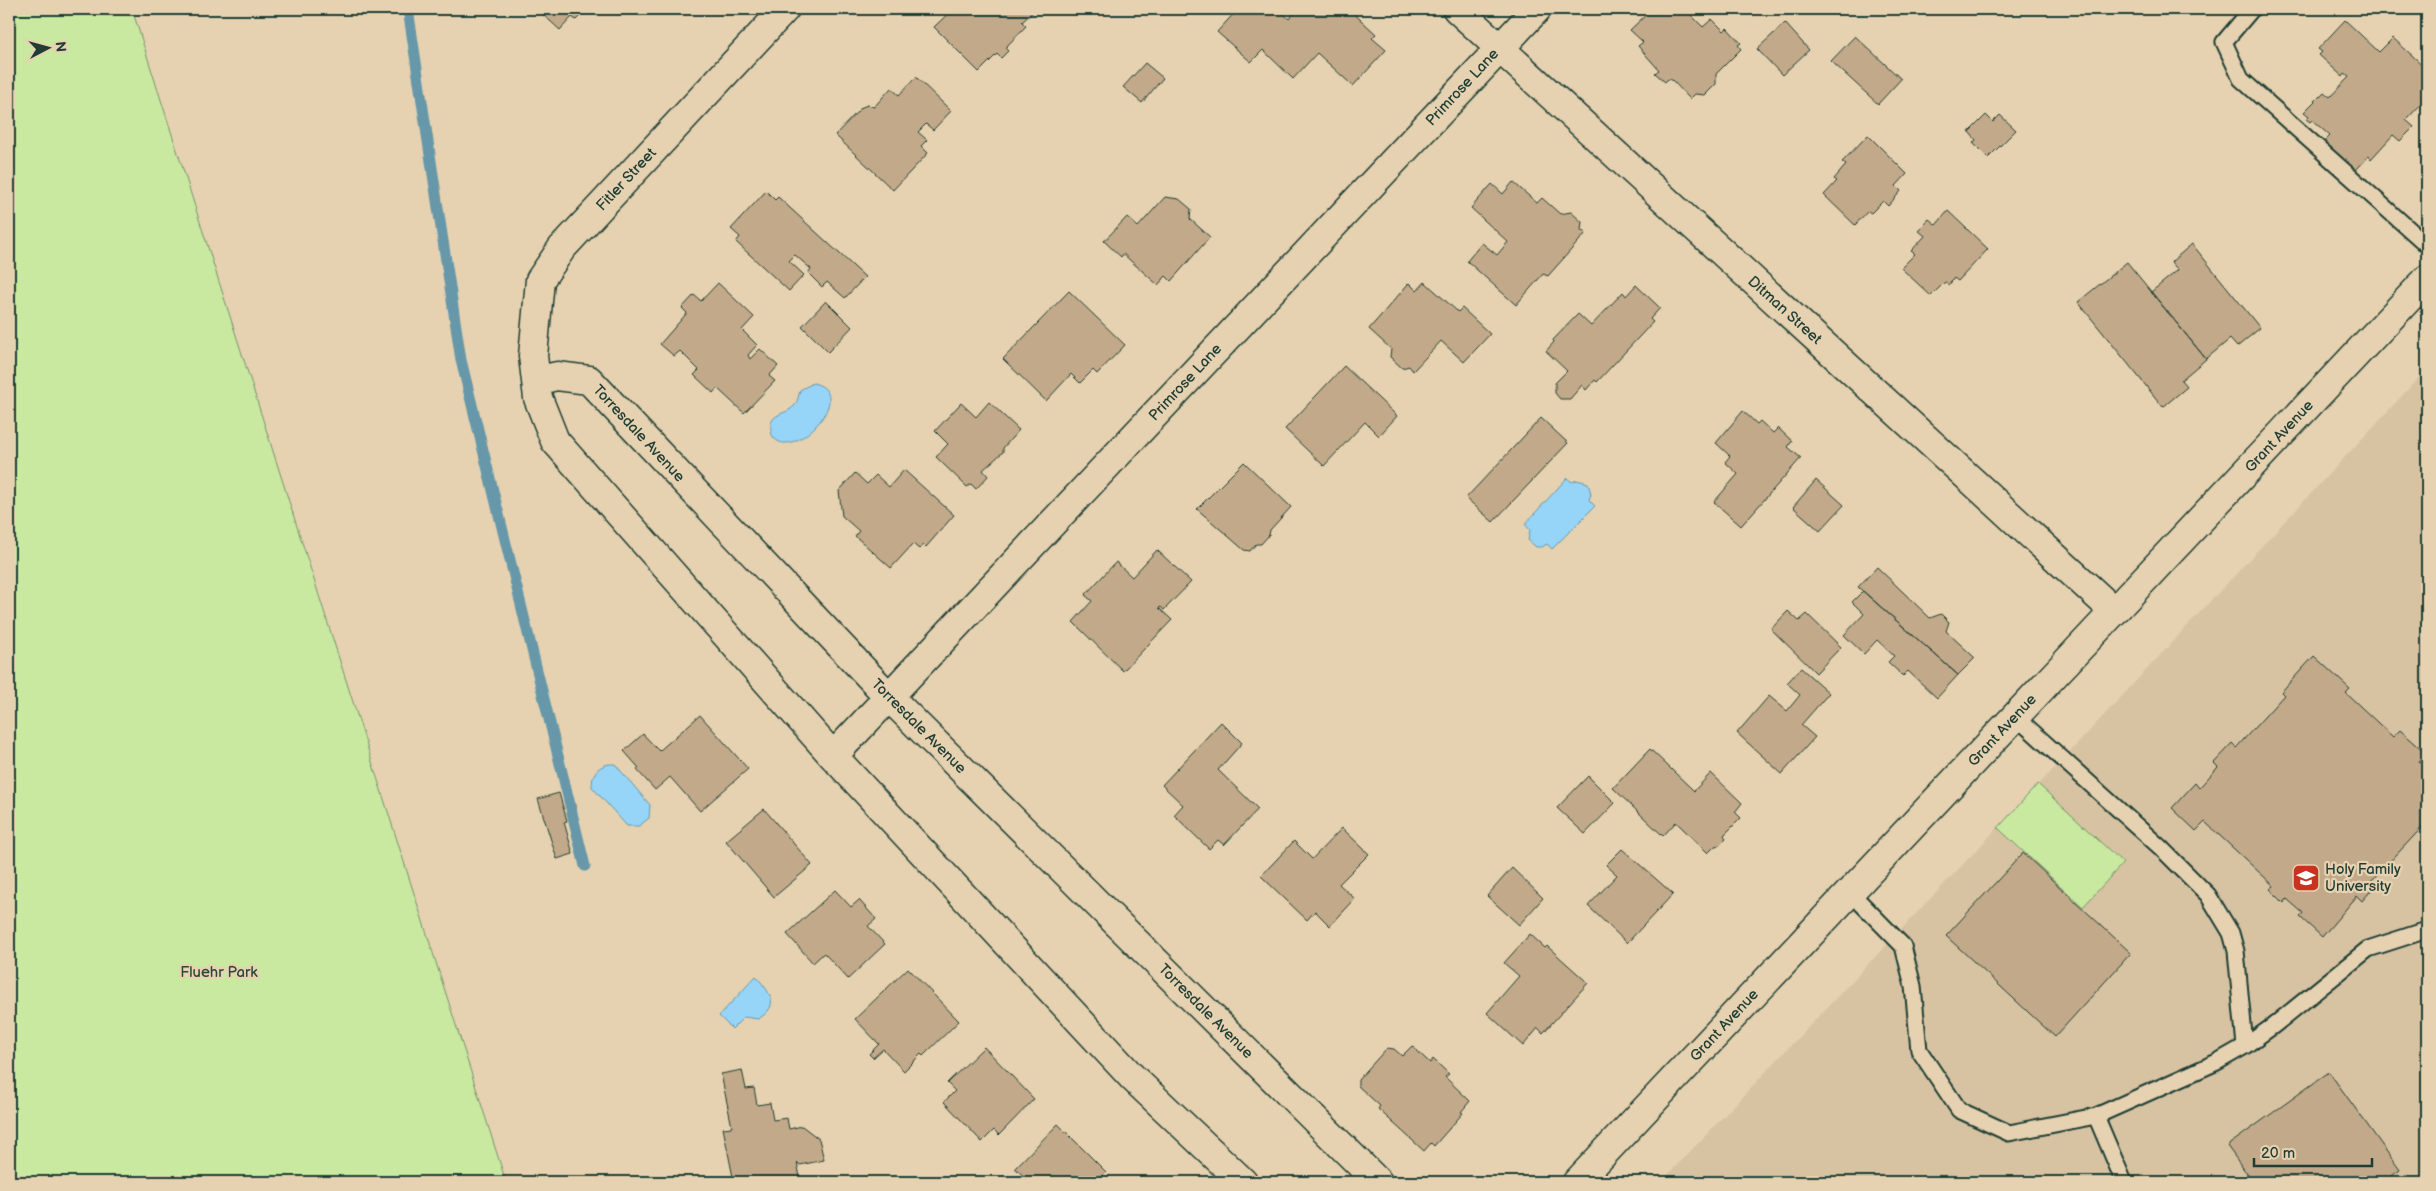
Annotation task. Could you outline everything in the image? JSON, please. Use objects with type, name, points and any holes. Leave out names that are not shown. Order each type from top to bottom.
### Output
[{"type":"street","name":"Fitler Street","points":[[536,381],[533,356],[540,280],[562,248],[785,9]]},
{"type":"street","name":"Ditman Street","points":[[1457,9],[2114,611]]},
{"type":"street","name":"Primrose Lane","points":[[833,756],[1537,9]]},
{"type":"street","name":"Grant Avenue","points":[[1576,1182],[2427,279]]},
{"type":"street","name":"Torresdale Avenue","points":[[536,381],[558,376],[590,380],[888,696],[1378,1182]]},
{"type":"street","points":[[536,381],[538,398],[555,441],[833,756],[1132,1077],[1244,1182]]},
{"type":"lane","points":[[2252,9],[2224,42],[2241,79],[2427,245]]},
{"type":"lane","points":[[2015,716],[2161,848],[2208,896],[2231,933],[2236,951],[2244,1046]]},
{"type":"lane","points":[[1850,892],[1903,946],[1913,986],[1919,1050],[1958,1110],[2009,1133],[2096,1116],[2217,1062],[2244,1046],[2368,949],[2427,930]]},
{"type":"lane","points":[[2096,1116],[2124,1182]]},
{"type":"shaded area","points":[[2427,369],[2427,1182],[1661,1182],[2066,756]]},
{"type":"green space","name":"Fluehr Park","points":[[9,9],[132,9],[506,1182],[9,1182]]},
{"type":"green space","points":[[2038,784],[2123,863],[2083,907],[1998,828]]},
{"type":"water","points":[[813,383],[825,389],[829,399],[826,411],[818,423],[807,434],[795,441],[783,443],[774,438],[771,429],[773,419],[792,408],[797,402],[800,390]]},
{"type":"water","points":[[1567,478],[1572,482],[1577,480],[1588,483],[1591,494],[1589,500],[1595,506],[1552,549],[1547,544],[1542,547],[1536,547],[1528,540],[1530,530],[1525,524]]},
{"type":"water","points":[[609,764],[615,764],[650,805],[649,818],[639,826],[627,826],[592,787],[593,778],[598,769]]},
{"type":"water","points":[[756,976],[769,993],[771,998],[770,1009],[758,1019],[744,1017],[732,1029],[719,1016]]},
{"type":"building","points":[[537,9],[587,9],[576,20],[572,17],[560,30]]},
{"type":"building","points":[[953,9],[1036,9],[1022,22],[1026,26],[1005,48],[1008,51],[1001,58],[997,54],[979,72],[934,27]]},
{"type":"building","points":[[1238,9],[1278,9],[1289,19],[1298,9],[1349,9],[1376,34],[1372,38],[1386,50],[1353,86],[1317,53],[1293,79],[1263,50],[1251,62],[1217,32]]},
{"type":"building","points":[[1652,9],[1685,9],[1703,27],[1712,19],[1724,31],[1727,28],[1741,43],[1738,45],[1741,49],[1716,74],[1716,84],[1705,95],[1695,94],[1690,99],[1672,80],[1668,79],[1665,82],[1655,73],[1659,70],[1638,46],[1643,42],[1630,30]]},
{"type":"building","points":[[2345,20],[2379,52],[2393,38],[2427,69],[2427,92],[2425,94],[2427,98],[2406,120],[2414,127],[2400,141],[2393,135],[2371,159],[2369,156],[2355,171],[2324,142],[2330,136],[2312,120],[2310,122],[2306,119],[2309,116],[2304,112],[2324,92],[2330,97],[2349,77],[2345,74],[2343,77],[2319,55],[2322,52],[2318,49]]},
{"type":"building","points":[[1785,23],[1809,50],[1782,75],[1757,49]]},
{"type":"building","points":[[1855,36],[1901,79],[1878,104],[1831,61]]},
{"type":"building","points":[[1145,63],[1163,78],[1142,103],[1123,87]]},
{"type":"building","points":[[916,77],[951,111],[933,130],[926,124],[918,132],[927,140],[921,146],[928,153],[893,190],[835,135],[862,107],[868,105],[874,107],[891,88],[899,95]]},
{"type":"building","points":[[1986,115],[1993,122],[2000,115],[2016,130],[1988,158],[1973,143],[1976,140],[1969,132]]},
{"type":"building","points":[[1868,135],[1907,174],[1896,186],[1901,191],[1888,206],[1883,201],[1871,213],[1868,211],[1855,225],[1824,195],[1837,181],[1834,179],[1846,165],[1842,162]]},
{"type":"building","points":[[1513,182],[1537,203],[1542,198],[1560,214],[1571,212],[1582,222],[1581,230],[1586,233],[1548,276],[1543,274],[1516,305],[1467,261],[1482,243],[1497,255],[1508,242],[1471,208],[1492,184],[1503,194]]},
{"type":"building","points":[[766,191],[775,200],[778,197],[865,277],[845,298],[827,282],[822,287],[808,273],[811,269],[795,255],[789,261],[804,275],[789,291],[736,242],[740,237],[731,229]]},
{"type":"building","points":[[1165,197],[1179,199],[1191,209],[1190,219],[1210,237],[1171,281],[1166,276],[1158,285],[1123,254],[1121,257],[1104,241],[1127,217],[1138,227]]},
{"type":"building","points":[[1948,211],[1988,249],[1958,281],[1954,278],[1949,285],[1945,282],[1931,296],[1901,268],[1915,254],[1911,251],[1925,236],[1918,230],[1929,219],[1936,225]]},
{"type":"building","points":[[2192,244],[2260,328],[2237,347],[2230,339],[2206,359],[2151,292],[2178,270],[2171,262]]},
{"type":"building","points":[[2127,262],[2206,359],[2181,380],[2187,387],[2163,407],[2078,302]]},
{"type":"building","points":[[1425,282],[1458,312],[1462,308],[1490,334],[1464,362],[1441,341],[1413,371],[1409,366],[1402,368],[1390,357],[1391,349],[1369,329],[1409,283],[1417,291]]},
{"type":"building","points":[[718,283],[754,317],[742,330],[757,345],[748,355],[750,359],[760,349],[778,366],[769,376],[775,381],[744,413],[717,388],[713,393],[694,375],[699,370],[680,351],[674,356],[660,344],[687,313],[682,308],[694,295],[701,301]]},
{"type":"building","points":[[1636,285],[1660,308],[1650,319],[1653,322],[1597,382],[1595,380],[1586,390],[1582,385],[1570,399],[1560,399],[1555,393],[1555,383],[1567,371],[1546,351],[1554,342],[1553,340],[1578,314],[1591,326],[1623,292],[1626,296]]},
{"type":"building","points":[[1069,291],[1125,345],[1097,374],[1093,370],[1080,383],[1071,374],[1046,401],[1003,359]]},
{"type":"building","points":[[826,301],[852,327],[828,352],[802,326]]},
{"type":"building","points":[[1344,366],[1397,416],[1379,436],[1365,422],[1324,466],[1285,429]]},
{"type":"building","points":[[989,402],[1019,430],[1003,448],[1003,452],[983,470],[988,476],[976,489],[971,484],[967,487],[936,457],[948,444],[935,431],[961,403],[976,417]]},
{"type":"building","points":[[1743,411],[1757,424],[1760,421],[1773,433],[1778,428],[1792,441],[1788,447],[1801,458],[1741,526],[1714,502],[1738,474],[1725,462],[1730,456],[1716,443]]},
{"type":"building","points":[[1541,418],[1568,443],[1493,522],[1466,498]]},
{"type":"building","points":[[1244,462],[1291,507],[1270,530],[1269,535],[1261,544],[1256,544],[1250,551],[1244,550],[1197,509]]},
{"type":"building","points":[[904,470],[954,515],[926,547],[924,545],[919,549],[913,544],[891,568],[855,536],[859,531],[842,516],[839,491],[855,473],[867,484],[876,475],[889,487]]},
{"type":"building","points":[[1816,480],[1844,505],[1820,531],[1793,507]]},
{"type":"building","points":[[1157,550],[1191,582],[1164,610],[1161,607],[1159,608],[1172,620],[1123,671],[1073,622],[1092,601],[1085,595],[1116,562],[1132,577]]},
{"type":"building","points":[[1877,567],[1930,618],[1941,614],[1949,622],[1946,631],[1975,658],[1958,675],[1858,587]]},
{"type":"building","points":[[1863,591],[1958,675],[1937,698],[1908,671],[1903,676],[1888,662],[1894,656],[1877,640],[1864,654],[1844,635],[1864,614],[1852,602]]},
{"type":"building","points":[[1788,611],[1799,621],[1807,614],[1841,647],[1816,673],[1771,629]]},
{"type":"building","points":[[2314,656],[2350,689],[2346,693],[2393,737],[2400,730],[2426,753],[2418,761],[2427,770],[2427,822],[2371,882],[2375,886],[2362,901],[2357,896],[2322,937],[2300,917],[2303,913],[2287,899],[2284,903],[2270,889],[2274,886],[2205,822],[2196,831],[2172,808],[2195,783],[2199,788],[2218,767],[2214,763],[2232,744],[2236,748],[2284,695],[2281,692]]},
{"type":"building","points":[[1801,668],[1829,693],[1801,725],[1815,737],[1782,774],[1737,733],[1769,696],[1787,711],[1800,695],[1787,683]]},
{"type":"building","points":[[700,715],[748,769],[700,811],[670,777],[655,790],[637,770],[639,768],[624,751],[643,734],[659,751]]},
{"type":"building","points":[[1221,722],[1242,743],[1218,770],[1258,809],[1224,845],[1218,840],[1209,849],[1174,815],[1183,805],[1162,785]]},
{"type":"building","points":[[1650,749],[1694,791],[1711,773],[1742,803],[1735,812],[1741,818],[1724,835],[1726,839],[1708,853],[1676,822],[1663,836],[1613,788]]},
{"type":"building","points":[[1588,776],[1615,803],[1585,834],[1557,808]]},
{"type":"building","points":[[559,793],[567,821],[564,822],[573,854],[557,859],[538,799]]},
{"type":"building","points":[[764,809],[812,865],[774,897],[726,841]]},
{"type":"building","points":[[1342,828],[1369,854],[1339,884],[1355,899],[1330,926],[1315,911],[1307,920],[1261,876],[1294,841],[1312,859]]},
{"type":"building","points":[[1622,849],[1673,894],[1627,943],[1588,906],[1617,875],[1606,865]]},
{"type":"building","points":[[2023,853],[2131,953],[2055,1037],[1946,936]]},
{"type":"building","points":[[1512,868],[1543,898],[1519,925],[1487,896]]},
{"type":"building","points":[[835,890],[851,907],[859,900],[876,919],[868,926],[885,944],[848,979],[824,953],[813,963],[787,934]]},
{"type":"building","points":[[1530,934],[1545,948],[1547,946],[1588,983],[1543,1033],[1538,1028],[1523,1046],[1487,1013],[1519,976],[1504,963]]},
{"type":"building","points":[[908,968],[959,1021],[923,1056],[921,1054],[904,1071],[883,1049],[873,1058],[869,1054],[879,1044],[855,1019]]},
{"type":"building","points":[[1412,1046],[1430,1063],[1433,1059],[1449,1074],[1445,1077],[1470,1101],[1461,1112],[1463,1113],[1434,1146],[1431,1143],[1424,1151],[1378,1109],[1380,1106],[1358,1086],[1358,1080],[1387,1048],[1394,1049],[1402,1056]]},
{"type":"building","points":[[984,1047],[1034,1099],[999,1135],[994,1130],[982,1142],[944,1102],[955,1091],[947,1083]]},
{"type":"building","points":[[742,1070],[746,1089],[754,1088],[757,1105],[770,1103],[773,1120],[787,1118],[789,1129],[802,1126],[819,1139],[824,1160],[800,1165],[797,1162],[801,1182],[734,1182],[723,1128],[732,1127],[721,1074]]},
{"type":"building","points":[[2329,1072],[2400,1170],[2383,1182],[2253,1182],[2227,1146]]},
{"type":"building","points":[[1058,1124],[1106,1172],[1095,1182],[1030,1182],[1015,1168]]},
{"type":"waterway","points":[[408,9],[461,360],[585,866]]},
{"type":"place","name":"Holy Family University","points":[[2306,878]]}]
